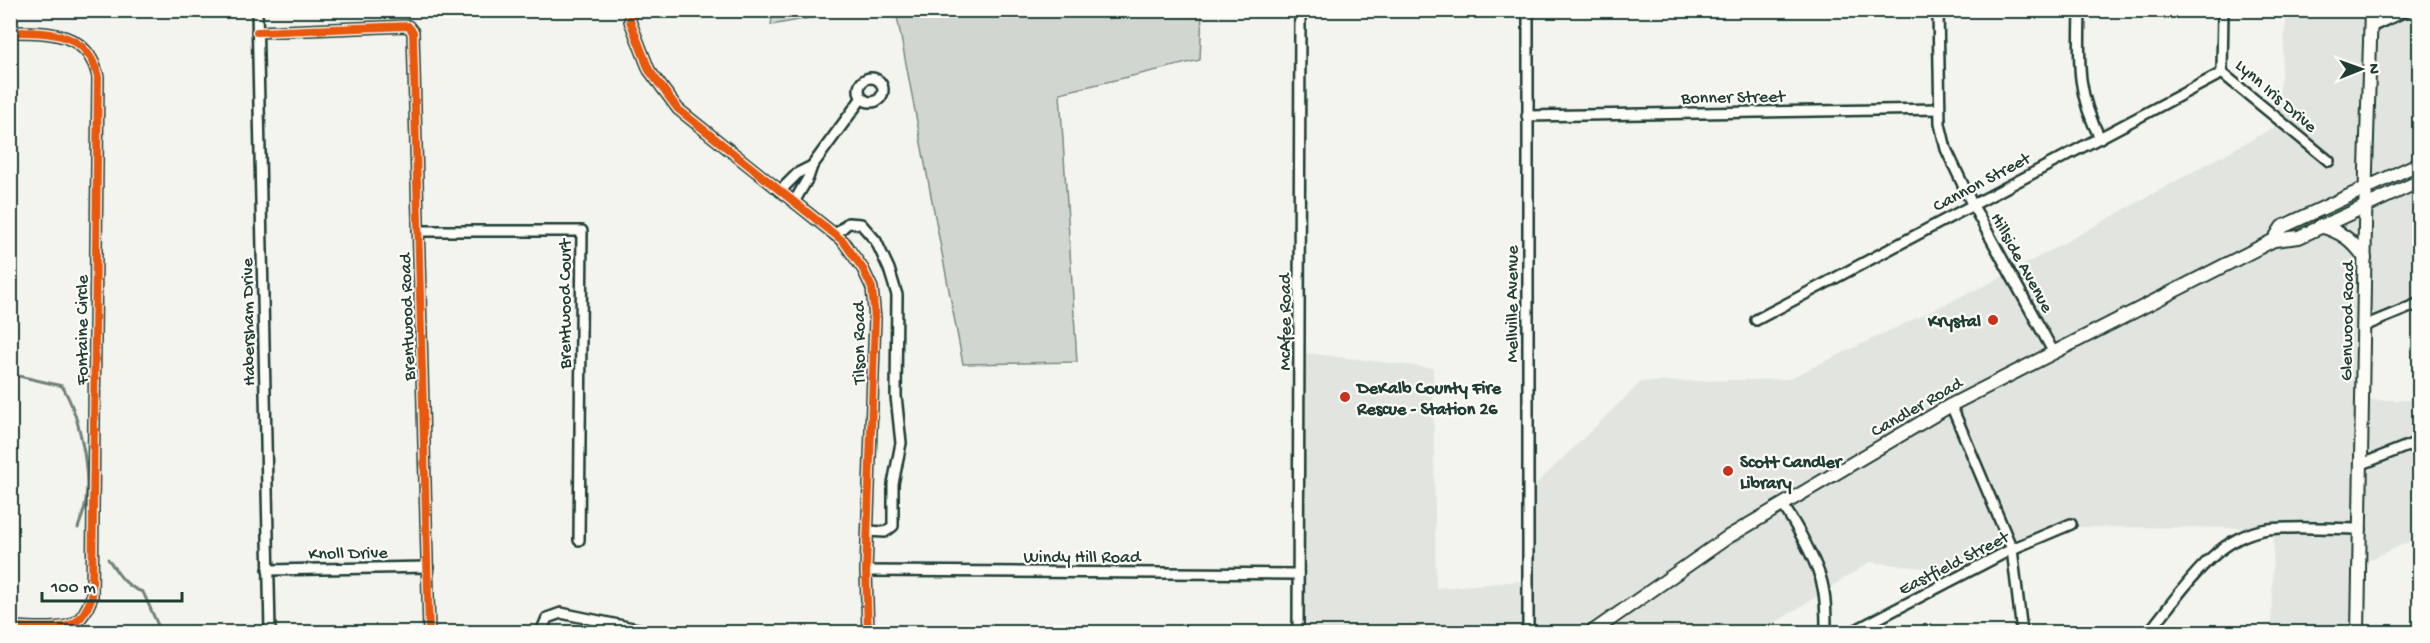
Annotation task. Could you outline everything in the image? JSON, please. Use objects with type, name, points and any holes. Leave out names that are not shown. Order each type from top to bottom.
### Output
[{"type":"main road","name":"Glenwood Road","points":[[2358,633],[2371,10]]},
{"type":"main road","name":"Candler Road","points":[[2274,240],[2282,227],[2420,163]]},
{"type":"main road","name":"Candler Road","points":[[1592,633],[1728,537],[1951,405],[2274,240],[2299,237],[2420,181]]},
{"type":"main road","points":[[2320,226],[2338,231],[2354,242],[2365,258]]},
{"type":"street","name":"Habersham Drive","points":[[257,10],[270,633]]},
{"type":"street","name":"Tilson Road","points":[[631,10],[630,21],[648,70],[678,109],[843,241],[872,288],[875,319],[866,571],[868,633]]},
{"type":"street","name":"McAfee Road","points":[[1298,633],[1300,10]]},
{"type":"street","name":"Mellville Avenue","points":[[1528,10],[1528,633]]},
{"type":"street","name":"Hillside Avenue","points":[[1938,10],[1939,109],[1946,148],[1972,204],[2054,353]]},
{"type":"street","points":[[2080,10],[2079,73],[2083,97],[2100,138]]},
{"type":"street","name":"Lynn Iris Drive","points":[[2223,10],[2222,73],[2329,161]]},
{"type":"street","points":[[2371,27],[2408,10]]},
{"type":"street","name":"Brentwood Road","points":[[257,32],[408,26],[412,28],[429,633]]},
{"type":"street","name":"Fontaine Circle","points":[[10,32],[54,34],[73,41],[90,54],[98,77],[92,597],[84,614],[75,623],[64,627],[10,627]]},
{"type":"street","name":"Cannon Street","points":[[1756,320],[2222,73]]},
{"type":"street","points":[[794,202],[813,166],[861,99]]},
{"type":"street","name":"Bonner Street","points":[[1527,116],[1939,109]]},
{"type":"street","points":[[780,191],[798,173],[813,166]]},
{"type":"street","points":[[835,235],[848,223],[861,224],[876,241],[889,269],[897,295],[896,396],[901,444],[893,484],[893,526],[885,532],[868,531]]},
{"type":"street","name":"Brentwood Court","points":[[418,231],[582,231],[579,540]]},
{"type":"street","points":[[2364,326],[2420,303]]},
{"type":"street","points":[[1951,405],[2012,549],[2022,633]]},
{"type":"street","points":[[2362,464],[2420,441]]},
{"type":"street","points":[[1783,505],[1821,577],[1825,600],[1826,633]]},
{"type":"street","name":"Eastfield Street","points":[[1852,633],[2012,549],[2070,524]]},
{"type":"street","points":[[2150,633],[2198,571],[2221,550],[2239,539],[2259,531],[2288,528],[2361,529]]},
{"type":"street","name":"Knoll Drive","points":[[268,570],[428,567]]},
{"type":"street","name":"Windy Hill Road","points":[[866,571],[1298,574]]},
{"type":"street","points":[[542,633],[543,622],[561,613],[652,633]]},
{"type":"shaded area","points":[[773,10],[848,11],[771,25]]},
{"type":"shaded area","points":[[896,11],[1202,11],[1200,60],[1060,93],[1077,362],[963,364]]},
{"type":"shaded area","points":[[2287,11],[2419,11],[2419,302],[2371,321],[2368,400],[2419,400],[2419,537],[2365,562],[2362,632],[2271,632],[2274,528],[2059,527],[1956,572],[1870,562],[1761,632],[1297,632],[1297,352],[1433,368],[1436,588],[1534,580],[1532,488],[1641,382],[1788,379],[2000,278],[2276,126]]},
{"type":"waterway","points":[[10,374],[62,386],[68,397],[78,425],[85,457],[87,487],[83,514],[78,528]]},
{"type":"waterway","points":[[108,559],[131,587],[143,592],[161,632]]},
{"type":"cycle path","points":[[631,10],[630,21],[649,70],[678,109],[843,241],[863,269],[872,288],[875,319],[866,571],[868,632]]},
{"type":"cycle path","points":[[257,32],[408,26],[413,32],[429,632]]},
{"type":"cycle path","points":[[10,32],[52,34],[65,37],[86,51],[98,77],[92,597],[82,616],[64,627],[10,627]]},
{"type":"place","name":"Krystal","points":[[1993,320]]},
{"type":"place","name":"DeKalb County Fire Rescue - Station 26","points":[[1345,397]]},
{"type":"place","name":"Scott Candler Library","points":[[1728,471]]}]
